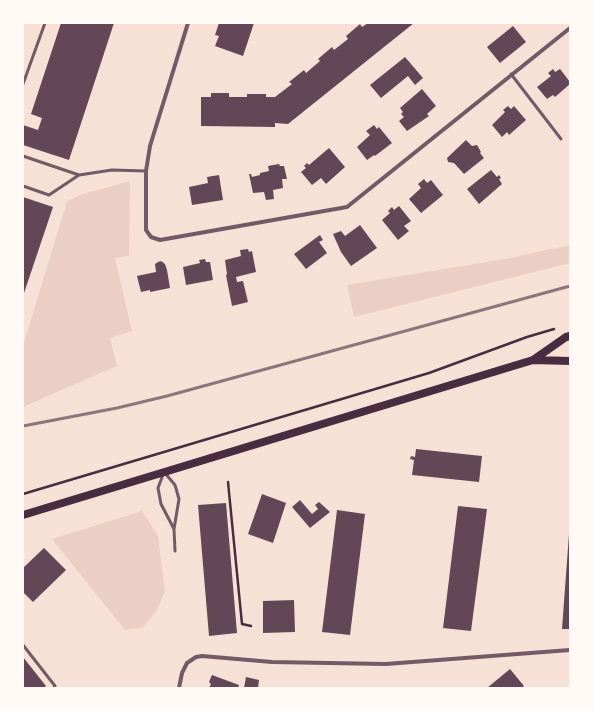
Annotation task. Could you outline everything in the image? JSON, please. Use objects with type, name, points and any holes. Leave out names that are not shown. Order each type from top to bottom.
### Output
[{"type":"main road","points":[[23,515],[533,360],[566,337],[570,336]]},
{"type":"main road","points":[[533,360],[570,361]]},
{"type":"street","points":[[188,23],[150,146],[146,171],[146,230],[151,237],[160,240],[347,207],[570,28]]},
{"type":"street","points":[[179,688],[184,667],[192,659],[202,656],[272,662],[386,664],[570,650]]},
{"type":"lane","points":[[23,84],[45,23]]},
{"type":"lane","points":[[23,67],[28,69]]},
{"type":"lane","points":[[511,74],[561,139]]},
{"type":"lane","points":[[23,156],[79,175]]},
{"type":"lane","points":[[23,186],[49,195],[79,175],[112,170],[146,171]]},
{"type":"lane","points":[[174,529],[161,504],[158,488],[164,472],[175,485],[179,499],[174,529],[175,551]]},
{"type":"lane","points":[[23,645],[55,686],[54,688]]},
{"type":"path","points":[[23,494],[429,373],[556,328]]},
{"type":"path","points":[[228,482],[242,624],[251,626]]},
{"type":"shaded area","points":[[130,181],[129,256],[115,258],[132,331],[110,338],[117,366],[23,407],[23,346],[67,201],[83,194]]},
{"type":"shaded area","points":[[570,245],[570,263],[354,317],[347,285],[505,259]]},
{"type":"shaded area","points":[[142,511],[158,536],[165,591],[157,610],[142,628],[125,630],[52,539]]},
{"type":"building","points":[[61,23],[114,23],[69,160],[23,145],[23,125],[38,130],[42,118],[31,114]]},
{"type":"building","points":[[219,23],[254,23],[243,56],[215,46],[219,36],[215,35]]},
{"type":"building","points":[[368,23],[414,23],[288,124],[275,123],[275,127],[201,126],[201,97],[211,97],[211,93],[229,93],[229,97],[247,97],[247,94],[266,94],[266,97],[275,97],[292,84],[289,82],[304,70],[306,73],[320,61],[318,59],[332,47],[334,50],[348,39],[346,36],[360,24],[362,27]]},
{"type":"building","points":[[513,26],[526,42],[500,63],[487,47]]},
{"type":"building","points":[[405,57],[423,78],[415,85],[408,76],[381,98],[370,85]]},
{"type":"building","points":[[553,69],[555,72],[560,69],[570,84],[555,97],[553,95],[547,99],[537,87],[551,76],[548,73]]},
{"type":"building","points":[[422,89],[436,106],[427,114],[429,116],[407,131],[399,121],[404,117],[401,114],[403,112],[400,108]]},
{"type":"building","points":[[508,106],[511,109],[514,106],[526,120],[509,135],[507,132],[502,137],[492,125],[505,112],[503,110]]},
{"type":"building","points":[[374,125],[377,129],[379,127],[392,143],[367,160],[357,147],[370,135],[366,131]]},
{"type":"building","points":[[466,140],[472,146],[477,145],[484,158],[464,174],[454,163],[448,162],[447,158]]},
{"type":"building","points":[[329,148],[345,167],[326,184],[321,178],[312,185],[301,172],[306,168],[304,166],[307,163],[309,165]]},
{"type":"building","points":[[279,164],[280,166],[284,166],[287,179],[282,179],[283,188],[273,190],[274,199],[266,200],[264,192],[253,193],[249,174],[251,174],[252,177],[260,175],[260,173],[269,171],[268,166]]},
{"type":"building","points":[[491,170],[497,177],[499,175],[501,178],[499,179],[502,184],[479,204],[467,189]]},
{"type":"building","points":[[219,175],[223,200],[192,205],[189,187],[208,183],[207,177]]},
{"type":"building","points":[[424,179],[427,183],[431,180],[443,195],[421,213],[409,199],[421,188],[418,184]]},
{"type":"building","points":[[23,197],[53,207],[23,296]]},
{"type":"building","points":[[399,206],[411,221],[404,226],[409,231],[398,240],[382,220],[390,213],[388,211],[392,207],[394,210]]},
{"type":"building","points":[[360,225],[377,248],[351,266],[341,252],[333,234],[341,231],[345,236]]},
{"type":"building","points":[[320,235],[323,240],[319,242],[327,253],[306,269],[294,254]]},
{"type":"building","points":[[248,249],[249,252],[252,251],[256,272],[236,277],[237,282],[243,281],[248,302],[232,306],[226,275],[225,260],[241,256],[240,250]]},
{"type":"building","points":[[205,259],[206,262],[210,262],[213,280],[186,285],[183,267],[200,263],[199,260]]},
{"type":"building","points":[[161,261],[165,264],[167,270],[170,288],[150,292],[150,290],[141,292],[137,276],[156,272],[155,264]]},
{"type":"building","points":[[416,449],[482,456],[479,482],[412,475],[414,460],[410,459],[411,456],[415,457]]},
{"type":"building","points":[[262,494],[286,503],[273,543],[248,534]]},
{"type":"building","points":[[300,500],[312,514],[318,509],[315,505],[319,502],[330,512],[310,528],[292,507]]},
{"type":"building","points":[[226,503],[237,633],[209,636],[198,505]]},
{"type":"building","points":[[458,506],[487,509],[471,631],[443,628]]},
{"type":"building","points":[[337,510],[365,514],[350,635],[322,632]]},
{"type":"building","points":[[569,534],[570,629],[562,629]]},
{"type":"building","points":[[44,548],[66,570],[33,602],[23,592],[23,568]]},
{"type":"building","points":[[294,600],[295,632],[263,633],[263,601]]},
{"type":"building","points":[[23,657],[46,686],[44,688],[23,688]]},
{"type":"building","points":[[510,669],[524,686],[521,688],[487,688]]},
{"type":"building","points":[[212,675],[239,685],[238,688],[209,688],[211,684],[209,682]]},
{"type":"building","points":[[246,677],[259,680],[258,688],[244,688]]},
{"type":"railway","points":[[23,426],[117,408],[167,396],[570,286]]}]
